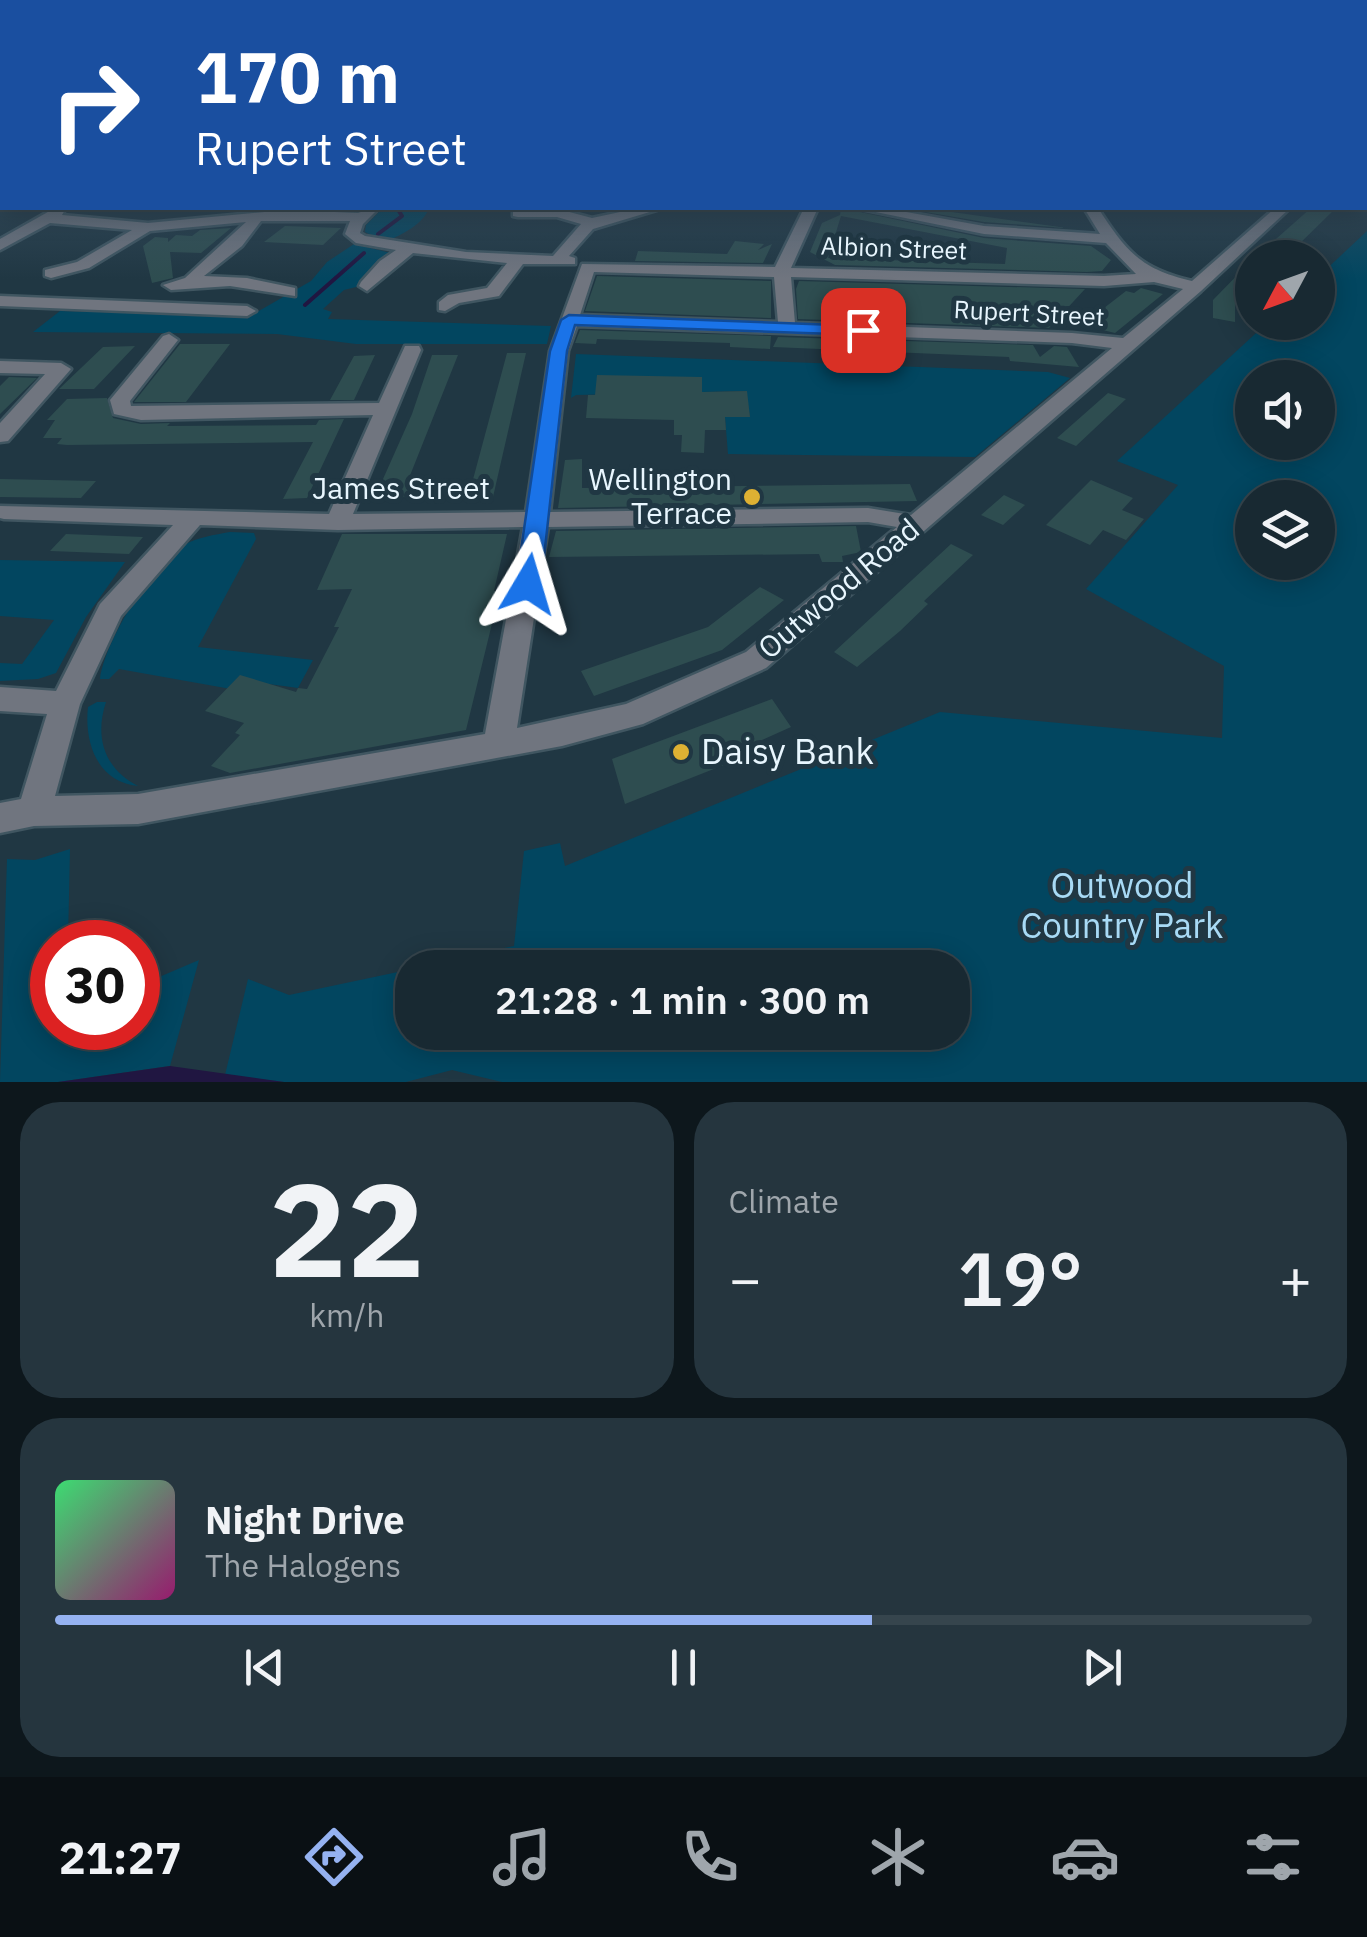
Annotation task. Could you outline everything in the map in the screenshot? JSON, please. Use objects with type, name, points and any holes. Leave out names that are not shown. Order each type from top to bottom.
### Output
[{"type":"street","points":[[0,246],[62,210]]},
{"type":"street","points":[[498,746],[536,521],[558,351],[569,320],[570,238],[590,222],[647,210]]},
{"type":"street","points":[[786,328],[782,270],[809,210]]},
{"type":"street","points":[[875,210],[984,230],[1110,239]]},
{"type":"street","points":[[1092,210],[1110,239],[1136,269],[1154,277]]},
{"type":"street","name":"Outwood Road","points":[[0,818],[34,811],[138,809],[498,746],[632,715],[756,660],[1281,210]]},
{"type":"street","points":[[525,211],[558,213],[590,222]]},
{"type":"street","points":[[47,218],[148,228],[256,216],[367,212]]},
{"type":"street","name":"Albion Street","points":[[367,212],[352,234],[361,240],[466,257],[1104,281],[1154,277],[1195,287]]},
{"type":"street","points":[[192,280],[217,254],[246,237],[256,216]]},
{"type":"street","points":[[64,273],[148,228]]},
{"type":"street","points":[[365,289],[386,264],[410,248]]},
{"type":"street","points":[[445,306],[454,299],[494,296],[519,259]]},
{"type":"street","points":[[170,285],[192,280],[265,285],[289,292]]},
{"type":"street","points":[[0,301],[247,311]]},
{"type":"street","name":"Rupert Street","points":[[569,320],[1072,338],[1126,344]]},
{"type":"street","points":[[170,340],[120,400],[121,410],[142,414],[386,409]]},
{"type":"street","points":[[338,522],[412,350]]},
{"type":"street","points":[[0,367],[62,369],[0,436]]},
{"type":"street","name":"James Street","points":[[4,512],[338,522],[868,515],[894,517],[916,525]]},
{"type":"street","points":[[34,811],[65,704],[110,611],[191,520]]},
{"type":"street","points":[[0,699],[65,704]]},
{"type":"green space","points":[[381,210],[428,210],[417,224],[386,242],[365,232],[366,225]]},
{"type":"green space","name":"Outwood Country Park","points":[[1367,231],[1367,1082],[502,1082],[452,1070],[406,1082],[284,1082],[225,1075],[248,979],[289,995],[395,973],[395,1050],[970,1050],[970,950],[496,950],[514,946],[524,851],[560,843],[565,866],[940,712],[1222,738],[1224,666],[1086,589],[1178,485],[1117,461],[1249,340],[1335,340],[1335,261]]},
{"type":"green space","points":[[354,244],[395,254],[360,286],[344,290],[323,309],[332,312],[328,319],[551,326],[547,344],[356,344],[277,334],[33,332],[60,311],[250,316],[311,281],[327,262]]},
{"type":"green space","points":[[576,354],[1048,372],[1070,378],[975,457],[728,454],[725,417],[750,417],[746,391],[571,398]]},
{"type":"green space","points":[[230,532],[254,533],[256,539],[198,647],[313,660],[298,688],[269,684],[259,694],[119,669],[109,679],[100,679],[120,625],[158,569],[184,545]]},
{"type":"green space","points":[[0,560],[125,562],[86,617],[56,673],[38,679],[0,681],[0,663],[22,664],[54,620],[0,616]]},
{"type":"green space","points":[[106,702],[101,728],[105,751],[117,771],[138,786],[112,777],[96,758],[87,720],[88,707]]},
{"type":"green space","points":[[70,849],[68,920],[30,920],[30,1050],[160,1050],[160,977],[199,960],[170,1066],[58,1082],[0,1082],[7,859],[35,860]]},
{"type":"shaded area","points":[[170,1066],[284,1082],[58,1082]]},
{"type":"building","points":[[841,210],[851,210],[984,238],[1091,246],[1111,260],[1102,271],[1087,272],[835,265],[810,252],[822,223],[840,215]],"holes":[[[841,216],[1007,248],[1005,264],[828,258]]]},
{"type":"building","points":[[914,210],[1067,228],[984,222]]},
{"type":"building","points":[[1309,210],[1334,210],[1303,240],[1275,240]]},
{"type":"building","points":[[285,226],[341,228],[323,245],[264,242]]},
{"type":"building","points":[[231,228],[201,253],[170,252],[173,278],[152,283],[143,246],[155,237],[168,238],[168,242],[176,235],[192,236],[200,230]]},
{"type":"building","points":[[735,241],[764,244],[758,250],[772,244],[763,263],[635,261],[638,251],[727,254]]},
{"type":"building","points":[[597,276],[771,281],[771,318],[585,311]]},
{"type":"building","points":[[1235,277],[1235,322],[1213,318],[1213,300]]},
{"type":"building","points":[[799,281],[1085,289],[1049,328],[798,319]]},
{"type":"building","points":[[1141,288],[1163,294],[1115,333],[1082,325],[1126,291],[1134,293]]},
{"type":"building","points":[[580,330],[771,336],[770,349],[730,347],[730,343],[597,339],[596,344],[575,343]]},
{"type":"building","points":[[778,337],[1033,345],[1040,357],[1054,346],[1067,347],[1079,367],[1010,361],[1009,357],[773,347]]},
{"type":"building","points":[[180,344],[230,344],[186,402],[134,402]]},
{"type":"building","points":[[135,346],[94,389],[59,389],[103,347]]},
{"type":"building","points":[[507,353],[526,353],[493,497],[468,498]]},
{"type":"building","points":[[375,355],[354,400],[330,400],[354,356]]},
{"type":"building","points":[[432,355],[458,355],[409,478],[432,478],[425,497],[375,497],[412,414]]},
{"type":"building","points":[[597,375],[702,377],[702,392],[747,391],[750,417],[725,417],[726,430],[705,430],[704,453],[681,452],[682,435],[674,435],[674,420],[586,418],[588,395],[595,395]]},
{"type":"building","points":[[9,377],[37,378],[0,414],[0,386]]},
{"type":"building","points":[[1108,393],[1126,399],[1076,446],[1057,438]]},
{"type":"building","points":[[107,398],[113,418],[141,424],[316,425],[319,420],[344,419],[307,498],[283,499],[313,442],[67,445],[57,444],[62,438],[43,438],[55,420],[47,420],[67,399]]},
{"type":"building","name":"Wellington Terrace","points":[[582,459],[582,488],[910,484],[917,501],[558,508],[565,460]]},
{"type":"building","points":[[0,479],[96,481],[81,498],[0,497]]},
{"type":"building","points":[[1091,480],[1133,498],[1122,510],[1144,519],[1126,540],[1103,530],[1090,545],[1046,525]]},
{"type":"building","points":[[1004,495],[1025,505],[1003,525],[981,515]]},
{"type":"building","points":[[856,526],[861,552],[842,556],[843,562],[822,562],[819,554],[549,557],[556,531]]},
{"type":"building","points":[[66,534],[143,537],[129,554],[50,551]]},
{"type":"building","points":[[342,534],[507,534],[494,591],[500,591],[466,730],[230,773],[211,766],[240,735],[235,733],[244,723],[205,711],[240,675],[296,692],[298,688],[307,689],[339,627],[334,627],[352,589],[317,590]]},
{"type":"building","points":[[951,544],[973,555],[924,601],[928,604],[900,631],[857,667],[834,652]]},
{"type":"building","points":[[760,587],[784,600],[722,650],[594,696],[581,671],[708,627]]},
{"type":"building","name":"Daisy Bank","points":[[772,699],[791,727],[762,740],[767,748],[625,804],[612,759]]},
{"type":"waterway","points":[[378,234],[402,216],[398,210]]},
{"type":"waterway","points":[[305,305],[364,253]]},
{"type":"place","name":"Wellington Terrace","points":[[752,497]]},
{"type":"place","name":"Daisy Bank","points":[[681,752]]},
{"type":"route","points":[[528,584],[558,351],[569,320],[863,330]]}]
